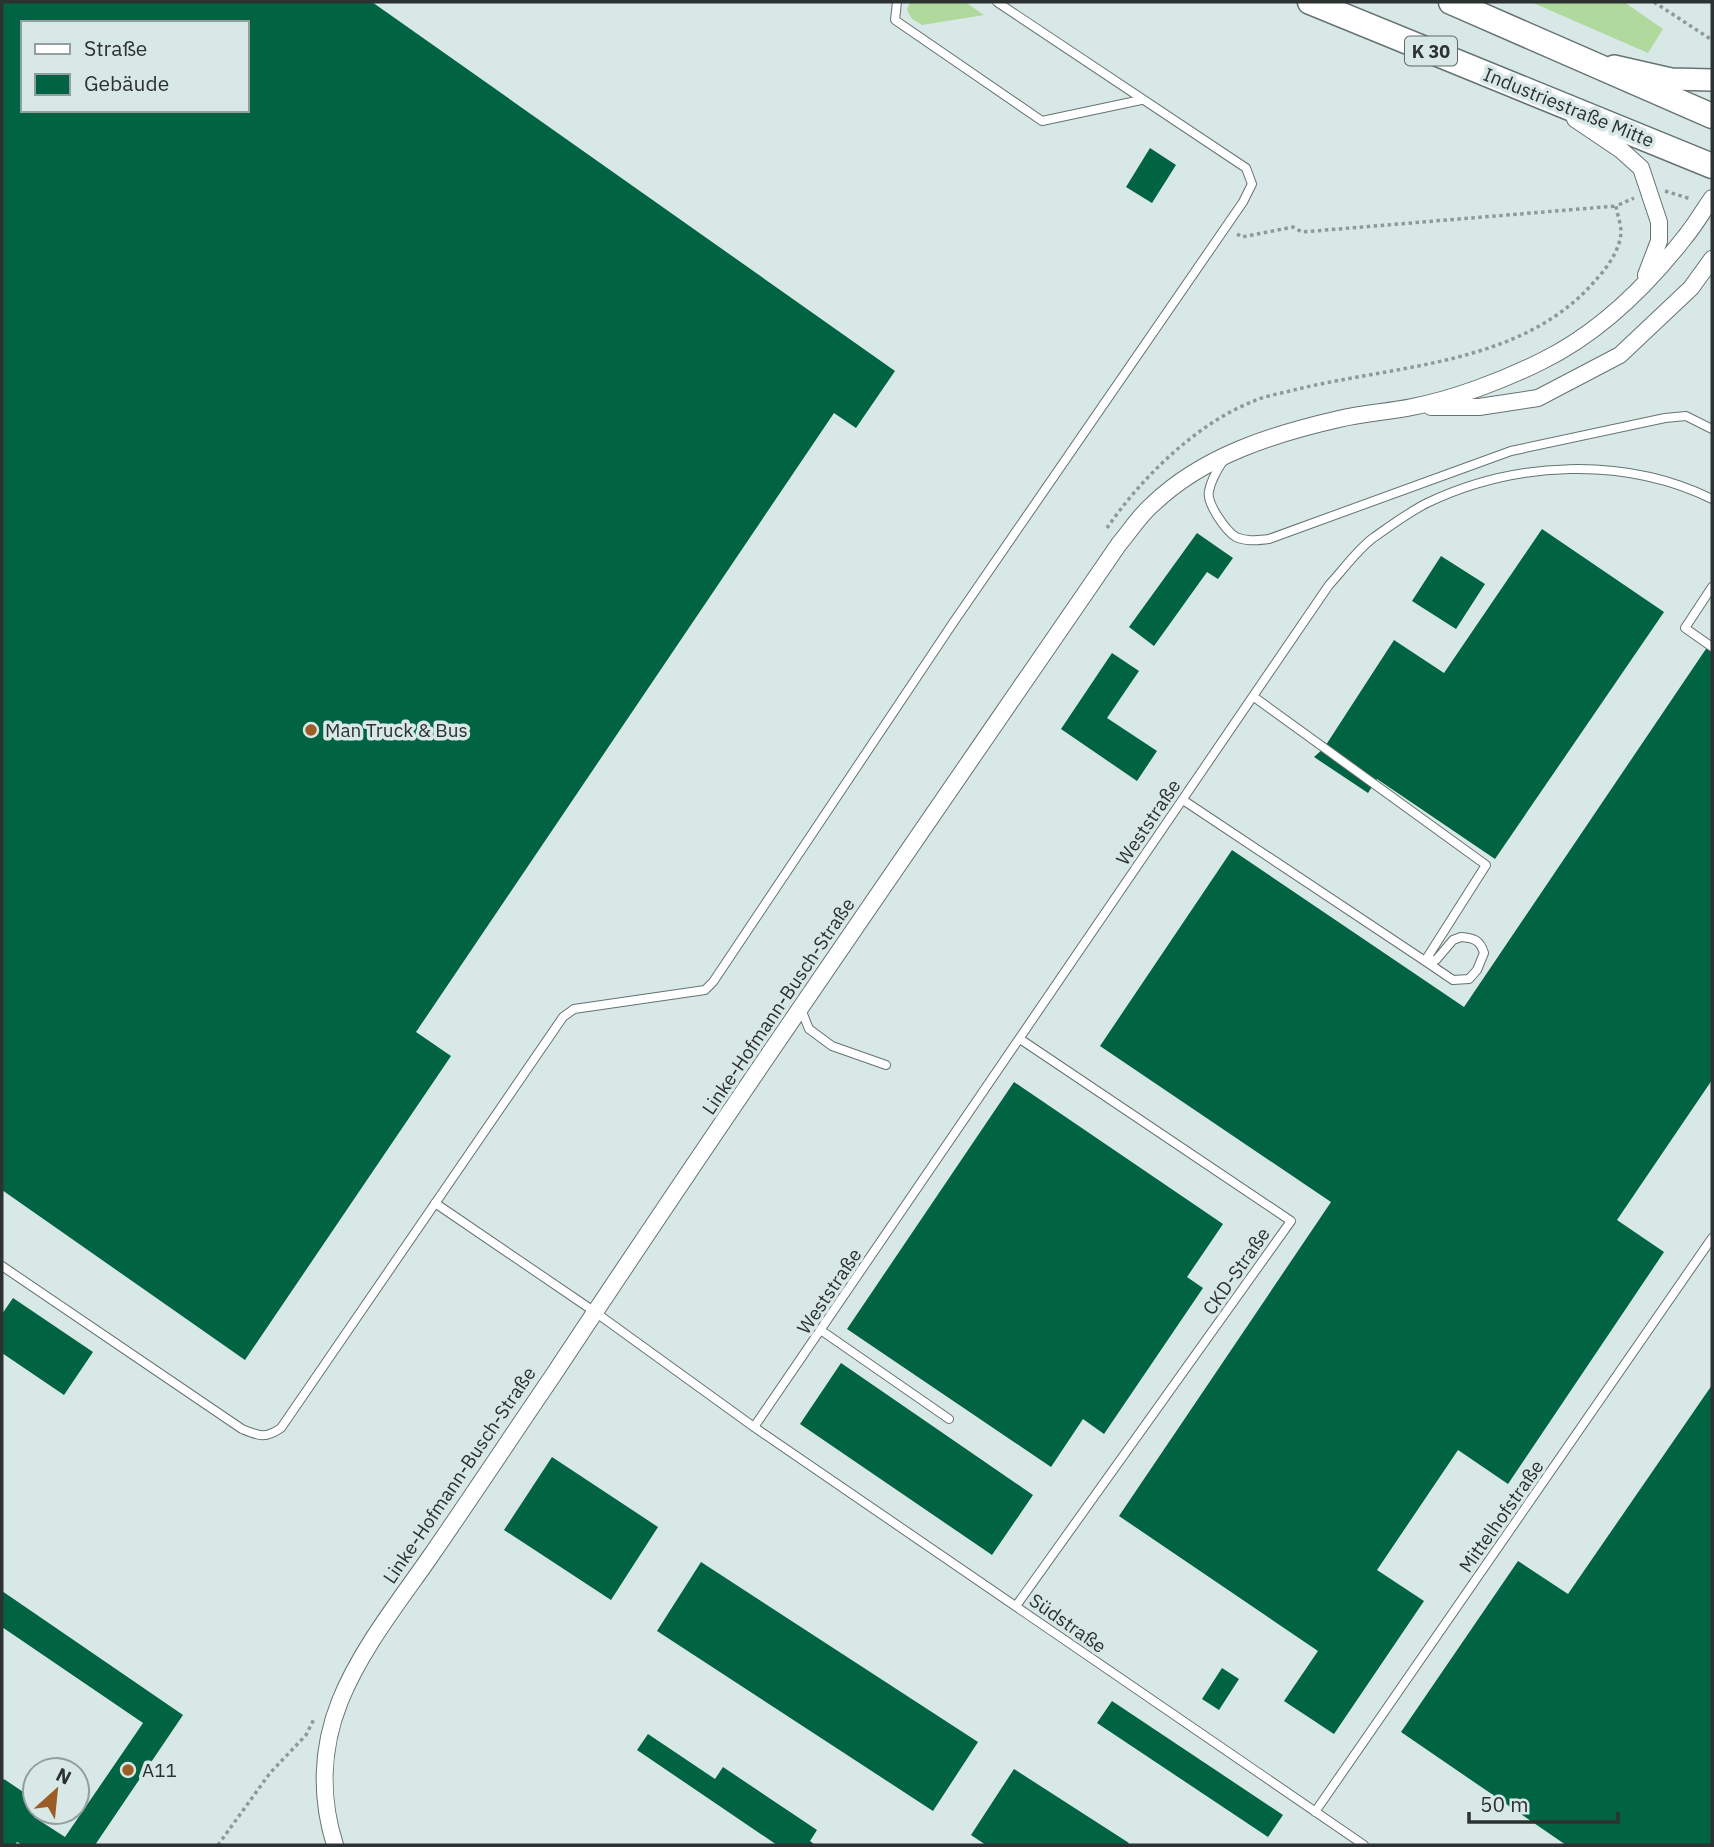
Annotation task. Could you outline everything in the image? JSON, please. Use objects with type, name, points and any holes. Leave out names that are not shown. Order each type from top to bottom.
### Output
[{"type":"main road","name":"Industriestraße Mitte","points":[[1310,2],[1712,166]]},
{"type":"main road","points":[[1451,2],[1712,117]]},
{"type":"street","points":[[1578,57],[1671,79],[1712,80]]},
{"type":"street","points":[[1545,97],[1621,150],[1641,169],[1659,222],[1659,241],[1643,285]]},
{"type":"street","name":"Linke-Hofmann-Busch-Straße","points":[[1415,407],[1473,389],[1541,362],[1610,318],[1686,237],[1710,202]]},
{"type":"street","name":"Linke-Hofmann-Busch-Straße","points":[[335,1845],[324,1788],[327,1746],[338,1704],[376,1635],[1119,544],[1153,504],[1183,480],[1229,453],[1268,438],[1340,418],[1415,407],[1479,407],[1538,398],[1619,355],[1691,288],[1712,259]]},
{"type":"street","points":[[1691,288],[1712,275]]},
{"type":"lane","points":[[897,2],[895,20],[1042,121],[1141,100]]},
{"type":"lane","points":[[2,1266],[242,1429],[257,1435],[271,1436],[281,1428],[563,1017],[574,1009],[705,989],[712,982],[953,623],[1226,228],[1252,184],[1246,169],[997,2]]},
{"type":"lane","points":[[1229,453],[1215,473],[1208,494],[1212,509],[1235,536],[1250,541],[1269,539],[1511,451],[1665,418],[1686,416],[1712,429]]},
{"type":"lane","name":"Weststraße","points":[[754,1427],[1329,585],[1371,540],[1426,503],[1487,481],[1553,470],[1597,469],[1637,473],[1670,482],[1712,499]]},
{"type":"lane","points":[[1712,587],[1685,628],[1712,647]]},
{"type":"lane","points":[[1254,697],[1486,865],[1424,961]]},
{"type":"lane","points":[[1183,800],[1424,961],[1453,980],[1469,979],[1477,970],[1484,953],[1482,944],[1475,939],[1461,937],[1452,940],[1436,960],[1424,961]]},
{"type":"lane","points":[[801,1009],[809,1029],[832,1046],[886,1065]]},
{"type":"lane","name":"CKD-Straße","points":[[1016,1606],[1291,1220],[1020,1039]]},
{"type":"lane","name":"Südstraße","points":[[435,1203],[595,1312],[754,1427],[1364,1845]]},
{"type":"lane","name":"Mittelhofstraße","points":[[1315,1812],[1712,1238]]},
{"type":"lane","points":[[821,1331],[949,1419]]},
{"type":"path","points":[[1654,2],[1712,40]]},
{"type":"path","points":[[1226,228],[1242,237],[1293,226],[1302,232],[1616,206],[1657,188],[1710,202]]},
{"type":"path","points":[[1100,538],[1141,482],[1214,422],[1254,401],[1324,382],[1429,365],[1509,341],[1552,318],[1586,292],[1617,249],[1621,231],[1616,206]]},
{"type":"path","points":[[218,1845],[270,1773],[306,1735]]},
{"type":"green space","points":[[910,2],[965,2],[984,15],[922,25],[912,19],[907,10]]},
{"type":"green space","points":[[1531,2],[1624,2],[1663,29],[1648,53]]},
{"type":"building","name":"Man Truck & Bus","points":[[2,2],[372,2],[895,371],[856,428],[834,413],[416,1032],[451,1056],[245,1360],[2,1190]]},
{"type":"building","points":[[1150,148],[1176,165],[1152,203],[1126,187]]},
{"type":"building","points":[[1542,529],[1664,612],[1495,859],[1377,779],[1368,793],[1314,757],[1324,748],[1394,640],[1444,673]]},
{"type":"building","points":[[1197,533],[1233,558],[1218,579],[1207,572],[1154,646],[1129,627]]},
{"type":"building","points":[[1441,556],[1485,584],[1456,629],[1412,601]]},
{"type":"building","points":[[1712,640],[1712,1080],[1617,1220],[1664,1252],[1508,1484],[1458,1450],[1377,1570],[1424,1601],[1334,1734],[1284,1701],[1318,1651],[1119,1516],[1331,1202],[1100,1046],[1232,850],[1464,1007]]},
{"type":"building","points":[[1112,653],[1139,671],[1107,718],[1157,751],[1137,781],[1061,729]]},
{"type":"building","points":[[1014,1082],[1223,1224],[1187,1277],[1203,1288],[1104,1434],[1083,1419],[1051,1467],[847,1329]]},
{"type":"building","points":[[13,1298],[93,1352],[64,1395],[2,1353],[2,1314]]},
{"type":"building","points":[[841,1363],[1033,1495],[992,1555],[800,1424]]},
{"type":"building","points":[[1712,1385],[1712,1845],[1566,1845],[1401,1732],[1518,1561],[1568,1594]]},
{"type":"building","points":[[552,1457],[658,1527],[611,1600],[504,1530]]},
{"type":"building","points":[[701,1562],[978,1742],[933,1811],[657,1631]]},
{"type":"building","points":[[2,1591],[183,1715],[95,1845],[23,1845],[17,1842],[15,1845],[2,1845],[2,1782],[4,1779],[21,1791],[21,1826],[48,1826],[65,1837],[73,1826],[91,1826],[91,1799],[143,1723],[2,1627]]},
{"type":"building","points":[[1222,1668],[1239,1679],[1219,1710],[1202,1699]]},
{"type":"building","points":[[1112,1701],[1283,1815],[1268,1837],[1097,1723]]},
{"type":"building","points":[[648,1734],[715,1779],[723,1767],[817,1830],[810,1841],[815,1845],[777,1845],[637,1750]]},
{"type":"building","points":[[1014,1769],[1129,1843],[986,1845],[971,1835]]},
{"type":"place","name":"Man Truck & Bus","points":[[311,730]]},
{"type":"place","name":"A11","points":[[128,1770]]}]
